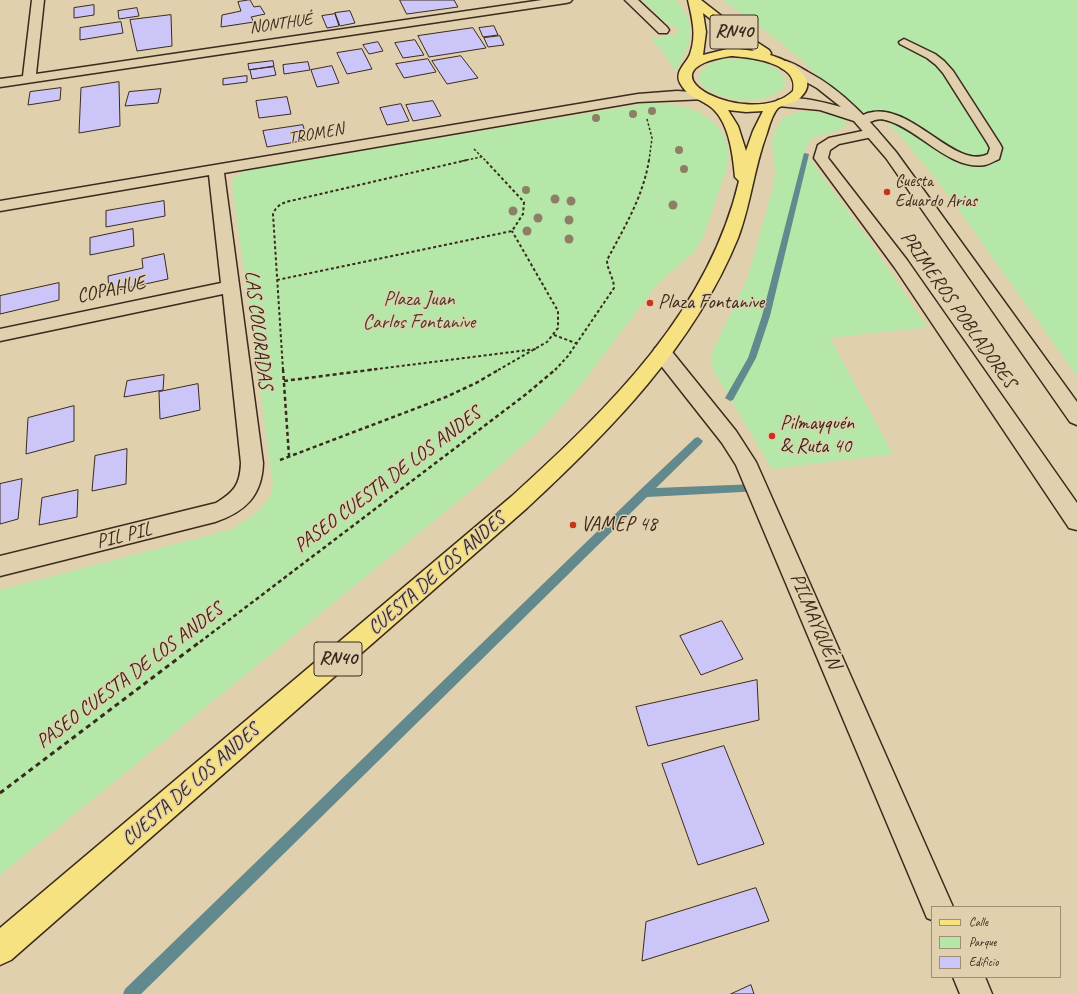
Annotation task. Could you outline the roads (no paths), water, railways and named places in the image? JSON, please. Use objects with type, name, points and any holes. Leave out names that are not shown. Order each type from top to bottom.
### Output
[{"type":"main road","name":"RN40","points":[[694,0],[742,38],[781,63],[798,76],[800,88],[791,99],[778,104],[749,108],[735,107],[706,99],[688,85],[685,79],[700,47],[701,38],[700,23],[694,0]]},
{"type":"main road","name":"RN40","points":[[689,68],[709,55],[731,52],[755,54],[781,63]]},
{"type":"main road","name":"CUESTA DE LOS ANDES","points":[[706,99],[728,119],[734,130],[740,152],[744,186]]},
{"type":"main road","name":"CUESTA DE LOS ANDES","points":[[0,949],[486,532],[537,487],[611,413],[662,353],[685,320],[714,272],[733,228],[763,123],[778,104]]},
{"type":"street","points":[[29,78],[38,0]]},
{"type":"street","name":"NONTHUÉ","points":[[0,83],[566,0]]},
{"type":"street","points":[[631,0],[663,30]]},
{"type":"street","points":[[781,63],[826,88],[840,99],[867,127],[909,179],[1077,417]]},
{"type":"street","name":"TROMEN","points":[[638,98],[671,84],[689,68]]},
{"type":"street","name":"TROMEN","points":[[0,206],[638,98],[670,96],[706,99]]},
{"type":"street","points":[[778,104],[802,103],[823,107],[844,113],[867,127]]},
{"type":"street","name":"PRIMEROS POBLADORES","points":[[867,127],[829,142],[823,148],[821,158],[901,264],[1077,521]]},
{"type":"street","name":"LAS COLORADAS","points":[[216,169],[252,463],[251,479],[243,494]]},
{"type":"street","name":"COPAHUE","points":[[0,335],[230,287]]},
{"type":"street","name":"PILMAYQUÉN","points":[[662,353],[729,437],[745,462],[938,906]]},
{"type":"street","name":"PIL PIL","points":[[0,566],[215,513],[226,509],[243,494]]},
{"type":"street","points":[[969,978],[976,994]]},
{"type":"lane","points":[[867,127],[874,115],[892,117],[903,121],[952,154],[964,159],[980,163],[986,162],[994,156],[996,148],[994,144],[947,71],[930,56],[904,42]]},
{"type":"waterway","points":[[730,398],[752,358],[766,316],[806,154]]},
{"type":"waterway","points":[[645,493],[698,441]]},
{"type":"waterway","points":[[645,493],[757,488]]},
{"type":"waterway","points":[[130,994],[645,493]]},
{"type":"place","name":"Cuesta Eduardo Arias","points":[[887,192]]},
{"type":"place","name":"Plaza Fontanive","points":[[650,303]]},
{"type":"place","name":"Pilmayquén & Ruta 40","points":[[772,436]]},
{"type":"place","name":"VAMEP 48","points":[[573,525]]},
{"type":"park label","name":"Plaza Juan Carlos Fontanive","points":[[419,312]]}]
